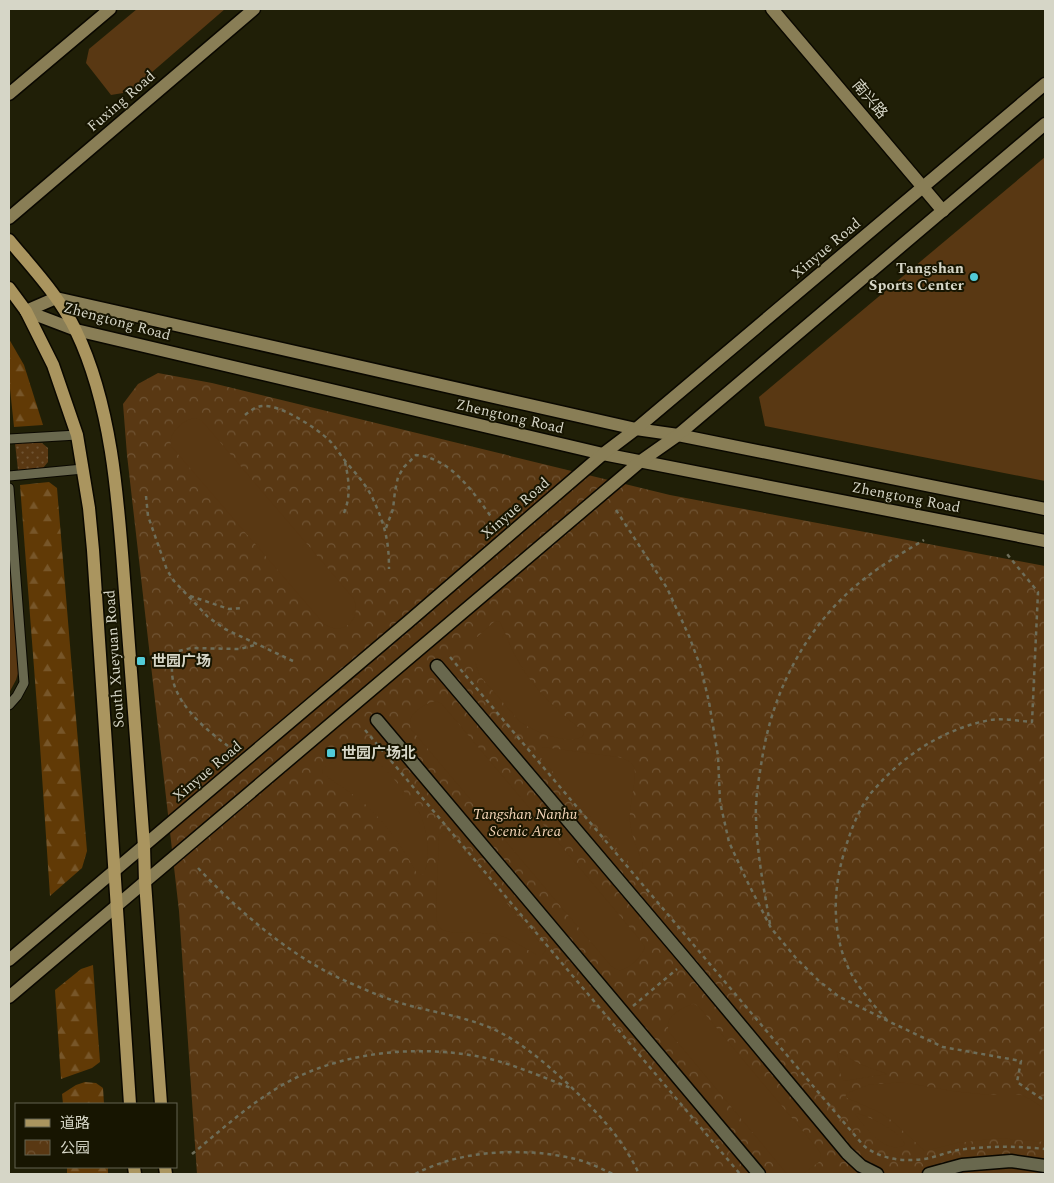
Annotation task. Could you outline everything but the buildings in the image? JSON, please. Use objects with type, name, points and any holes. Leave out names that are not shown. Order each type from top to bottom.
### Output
[{"type":"main road","points":[[9,94],[110,9]]},
{"type":"main road","name":"Fuxing Road","points":[[9,218],[254,9]]},
{"type":"main road","name":"南兴路","points":[[772,9],[943,210]]},
{"type":"main road","name":"Xinyue Road","points":[[9,960],[603,454],[636,429],[1045,84]]},
{"type":"main road","points":[[9,997],[641,461],[678,435],[1045,124]]},
{"type":"main road","name":"South Xueyuan Road","points":[[9,240],[56,298],[76,330],[98,387],[109,442],[123,559],[161,1103]]},
{"type":"main road","name":"South Xueyuan Road","points":[[9,288],[26,311],[53,365],[77,435],[93,550],[130,1103]]},
{"type":"main road","name":"Zhengtong Road","points":[[26,311],[56,298],[636,429],[678,435],[1045,509]]},
{"type":"main road","name":"Zhengtong Road","points":[[26,311],[76,330],[603,454],[1045,541]]},
{"type":"street","points":[[437,666],[848,1153],[861,1166],[877,1174]]},
{"type":"street","points":[[377,720],[759,1174]]},
{"type":"street","points":[[929,1174],[962,1165],[1011,1161],[1045,1166]]},
{"type":"lane","points":[[9,439],[77,435]]},
{"type":"lane","points":[[9,476],[82,469]]},
{"type":"lane","points":[[9,488],[24,683],[17,696],[9,705]]},
{"type":"path","points":[[245,415],[254,408],[264,406],[275,407],[319,432],[336,448],[366,485],[386,530],[389,549],[389,569]]},
{"type":"path","points":[[386,530],[393,509],[394,491],[398,478],[404,467],[416,455],[426,456],[457,474],[492,518]]},
{"type":"path","points":[[344,513],[349,495],[345,461]]},
{"type":"path","points":[[146,496],[148,516],[167,570],[174,581],[208,617],[225,629],[294,661]]},
{"type":"path","points":[[616,510],[667,588],[698,660],[709,702],[718,756],[720,802],[729,842],[771,928],[796,958],[819,981],[838,996],[888,1022],[943,1047],[1021,1061],[1017,1082],[1045,1101]]},
{"type":"path","points":[[771,928],[761,872],[756,818],[758,786],[765,741],[776,702],[786,676],[811,634],[837,603],[864,579],[924,540]]},
{"type":"path","points":[[888,1022],[858,986],[846,963],[838,935],[835,903],[837,876],[850,832],[868,796],[890,772],[910,755],[933,740],[992,720],[1032,722],[1038,592],[1007,554]]},
{"type":"path","points":[[189,596],[229,609],[243,608]]},
{"type":"path","points":[[228,746],[204,728],[184,704],[177,689],[172,669],[175,652],[191,648],[240,649],[256,645]]},
{"type":"path","points":[[450,657],[863,1145],[871,1151],[894,1159],[924,1159],[962,1149],[1005,1145],[1045,1149]]},
{"type":"path","points":[[365,730],[740,1174]]},
{"type":"path","points":[[198,868],[228,899],[293,951],[336,976],[378,995],[410,1006],[464,1019],[492,1029],[521,1045],[541,1059],[592,1106],[626,1147],[639,1174]]},
{"type":"path","points":[[613,1023],[699,951]]},
{"type":"path","points":[[192,1154],[258,1100],[280,1086],[306,1073],[342,1061],[367,1056],[405,1051],[441,1052],[482,1057],[574,1089]]},
{"type":"path","points":[[415,1174],[446,1161],[466,1156],[514,1151],[553,1155],[587,1162],[612,1174]]},
{"type":"green space","points":[[137,9],[225,9],[129,92],[111,95],[86,63],[89,49]]},
{"type":"green space","name":"Tangshan Sports Center","points":[[1045,157],[1045,481],[765,426],[759,397]]},
{"type":"green space","points":[[9,339],[24,365],[43,425],[14,427],[9,379]]},
{"type":"green space","name":"Tangshan Nanhu Scenic Area","points":[[158,373],[212,383],[670,495],[1045,566],[1045,1174],[197,1174],[179,911],[127,455],[123,404],[138,384]]},
{"type":"green space","points":[[196,418],[202,421],[354,599],[355,613],[349,624],[338,628],[324,624],[171,446],[172,436],[178,427],[186,421]]},
{"type":"green space","points":[[15,443],[42,443],[48,448],[48,462],[43,468],[18,470]]},
{"type":"green space","points":[[49,482],[57,488],[87,851],[82,868],[50,896],[20,485]]},
{"type":"green space","points":[[9,542],[19,670],[9,693]]},
{"type":"green space","points":[[495,621],[500,622],[516,657],[530,679],[555,707],[583,731],[582,737],[575,739],[558,738],[541,733],[525,725],[519,721],[480,676],[475,662],[475,639]]},
{"type":"green space","points":[[436,701],[442,704],[641,941],[645,947],[644,950],[630,966],[618,970],[611,966],[411,729],[410,721],[414,713],[423,706]]},
{"type":"green space","points":[[542,747],[618,757],[633,765],[635,778],[630,822],[633,838],[643,864],[642,869],[637,872],[538,754],[538,749]]},
{"type":"green space","points":[[344,753],[360,754],[376,761],[393,778],[417,809],[423,820],[428,845],[426,869],[423,874],[417,873],[397,841],[374,812],[323,774],[322,769]]},
{"type":"green space","points":[[444,831],[447,832],[546,950],[542,955],[537,955],[513,941],[498,935],[447,931],[439,926],[436,913],[439,836]]},
{"type":"green space","points":[[93,965],[100,1062],[92,1068],[61,1079],[55,990],[81,969]]},
{"type":"green space","points":[[694,1004],[699,1007],[821,1154],[819,1162],[803,1174],[787,1174],[669,1032],[668,1023],[671,1017],[687,1006]]},
{"type":"green space","points":[[836,1051],[860,1064],[887,1074],[844,1081]]},
{"type":"green space","points":[[85,1082],[96,1083],[103,1088],[104,1103],[63,1103],[62,1094],[76,1085]]},
{"type":"green space","points":[[902,1082],[952,1091],[989,1095],[1021,1095],[1045,1109],[1045,1142],[999,1138],[957,1143],[925,1151],[881,1113],[845,1097],[847,1093],[868,1085]]},
{"type":"green space","points":[[857,1113],[877,1121],[892,1130],[903,1140],[905,1145],[898,1147],[883,1143],[865,1126],[855,1114]]},
{"type":"green space","points":[[67,1168],[108,1168],[108,1174],[67,1174]]},
{"type":"place","name":"Tangshan Sports Center","points":[[974,277]]},
{"type":"place","name":"世园广场","points":[[141,661]]},
{"type":"place","name":"世园广场北","points":[[331,753]]}]
